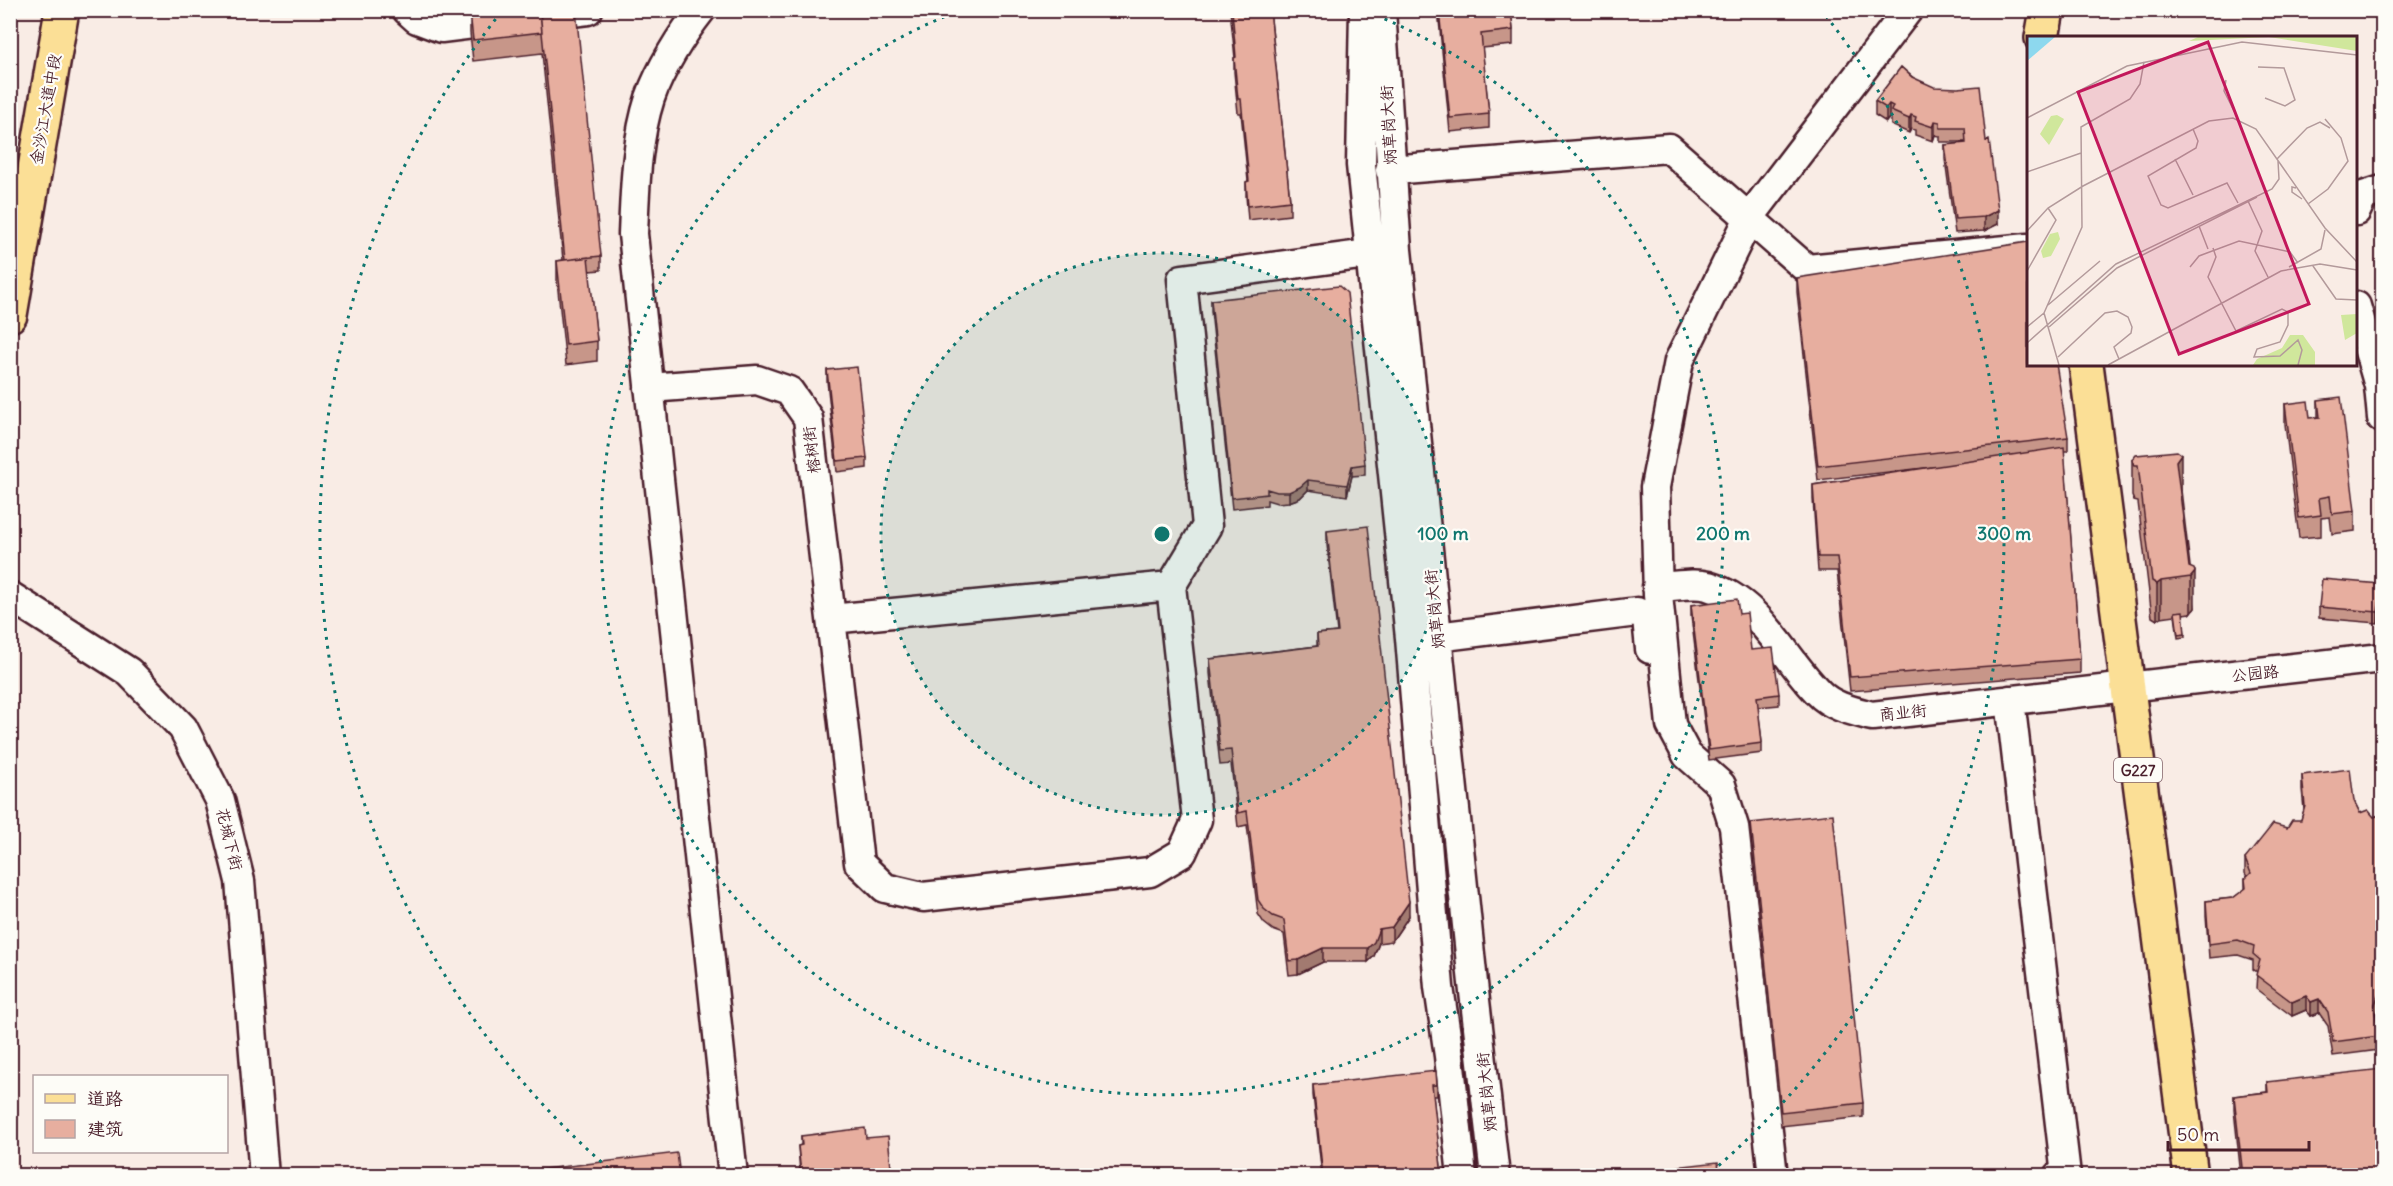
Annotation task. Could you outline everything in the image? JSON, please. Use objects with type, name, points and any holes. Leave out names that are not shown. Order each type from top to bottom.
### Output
[{"type":"main road","name":"金沙江大道中段","points":[[10,315],[62,10]]},
{"type":"main road","points":[[2042,36],[2048,10]]},
{"type":"main road","points":[[2062,36],[2065,10]]},
{"type":"main road","name":"G227","points":[[2068,366],[2191,1176]]},
{"type":"main road","name":"G227","points":[[2086,366],[2117,688],[2174,1176]]},
{"type":"street","points":[[407,10],[417,19],[441,28],[588,10]]},
{"type":"street","points":[[701,10],[682,34],[651,97],[637,164],[633,234],[733,1176]]},
{"type":"street","points":[[1370,29],[1383,10]]},
{"type":"street","points":[[1773,1176],[1734,827],[1721,785],[1687,755],[1671,725],[1657,587],[1654,487],[1684,347],[1749,219],[1908,10]]},
{"type":"street","points":[[2032,10],[2033,36]]},
{"type":"street","name":"炳草岗大街","points":[[1370,29],[1390,170],[1424,638]]},
{"type":"street","name":"炳草岗大街","points":[[1370,29],[1361,165],[1369,253],[1424,638],[1495,1176]]},
{"type":"street","points":[[1390,170],[1670,148],[1807,269],[2027,248]]},
{"type":"street","points":[[2357,208],[2363,196],[2382,190]]},
{"type":"street","points":[[831,619],[1171,586],[1207,526],[1182,279],[1397,250]]},
{"type":"street","points":[[2357,313],[2379,386],[2382,418]]},
{"type":"street","name":"榕树街","points":[[649,388],[757,380],[789,391],[808,418],[860,863],[885,888],[923,897],[1150,872],[1182,853],[1197,820],[1171,586]]},
{"type":"street","name":"商业街","points":[[1657,587],[1705,585],[1730,595],[1751,610],[1819,694],[1843,708],[1872,716],[2117,688]]},
{"type":"street","name":"花城下街","points":[[10,596],[129,672],[183,728],[220,800],[240,880],[264,1176]]},
{"type":"street","points":[[1462,1176],[1439,987],[1424,638],[1637,612],[1647,618],[1658,718],[1671,725]]},
{"type":"street","name":"公园路","points":[[2117,688],[2382,658]]},
{"type":"street","points":[[2010,700],[2066,1175],[2059,1176]]},
{"type":"building","points":[[540,10],[542,32],[473,40],[470,12]]},
{"type":"building","points":[[576,10],[601,256],[565,260],[540,13]]},
{"type":"building","points":[[1232,10],[1270,10],[1290,201],[1248,206],[1246,182],[1249,181],[1241,99],[1238,99]]},
{"type":"building","points":[[1439,10],[1511,10],[1513,30],[1481,34],[1489,114],[1450,118]]},
{"type":"building","points":[[1901,67],[1912,77],[1934,87],[1980,86],[1986,141],[1989,140],[1998,210],[1984,217],[1955,219],[1945,145],[1966,143],[1965,128],[1940,128],[1940,122],[1935,121],[1933,127],[1915,121],[1916,117],[1911,115],[1909,119],[1891,111],[1893,106],[1889,104],[1886,108],[1875,101]]},
{"type":"building","points":[[2027,242],[2027,366],[2056,366],[2068,437],[1818,466],[1797,278]]},
{"type":"building","points":[[588,257],[597,341],[566,345],[557,261]]},
{"type":"building","points":[[1339,286],[1347,293],[1365,464],[1352,466],[1347,485],[1308,480],[1289,492],[1267,489],[1267,494],[1232,498],[1211,300]]},
{"type":"building","points":[[857,367],[867,458],[837,461],[827,370]]},
{"type":"building","points":[[2341,397],[2355,511],[2332,514],[2330,496],[2319,498],[2321,515],[2299,518],[2285,404],[2308,401],[2310,418],[2320,417],[2318,400]]},
{"type":"building","points":[[2064,447],[2080,659],[1850,677],[1837,557],[1818,557],[1813,485]]},
{"type":"building","points":[[2177,451],[2181,454],[2176,461],[2189,567],[2195,572],[2191,577],[2161,581],[2157,584],[2152,581],[2138,465],[2134,465],[2132,460],[2136,455]]},
{"type":"building","points":[[1368,526],[1409,902],[1392,927],[1379,929],[1374,942],[1368,948],[1323,948],[1298,960],[1289,961],[1284,920],[1273,916],[1258,900],[1247,811],[1238,813],[1231,750],[1220,751],[1210,659],[1318,646],[1317,634],[1338,632],[1327,531]]},
{"type":"building","points":[[2322,579],[2381,584],[2378,612],[2319,607]]},
{"type":"building","points":[[1737,599],[1739,614],[1747,613],[1751,650],[1773,648],[1779,694],[1757,697],[1762,743],[1709,750],[1691,605]]},
{"type":"building","points":[[2183,611],[2185,634],[2178,635],[2175,612]]},
{"type":"building","points":[[2350,769],[2354,801],[2360,813],[2368,810],[2374,817],[2382,814],[2382,993],[2379,993],[2374,1006],[2379,1036],[2333,1042],[2328,1012],[2319,999],[2311,1002],[2306,996],[2292,1002],[2256,975],[2260,960],[2253,954],[2254,946],[2238,940],[2209,944],[2206,901],[2233,898],[2246,888],[2245,879],[2251,873],[2245,859],[2273,824],[2287,828],[2292,820],[2301,820],[2305,806],[2302,775]]},
{"type":"building","points":[[1833,814],[1863,1103],[1781,1112],[1751,823]]},
{"type":"building","points":[[2382,1069],[2382,1176],[2243,1176],[2234,1096],[2268,1092],[2267,1082]]},
{"type":"building","points":[[1436,1071],[1437,1085],[1432,1085],[1442,1176],[1323,1176],[1313,1085]]},
{"type":"building","points":[[865,1128],[866,1138],[888,1136],[892,1176],[788,1176],[801,1173],[798,1146],[802,1145],[801,1136]]},
{"type":"building","points":[[677,1153],[680,1176],[529,1176],[528,1171]]},
{"type":"building","points":[[1718,1162],[1720,1176],[1596,1176]]}]
